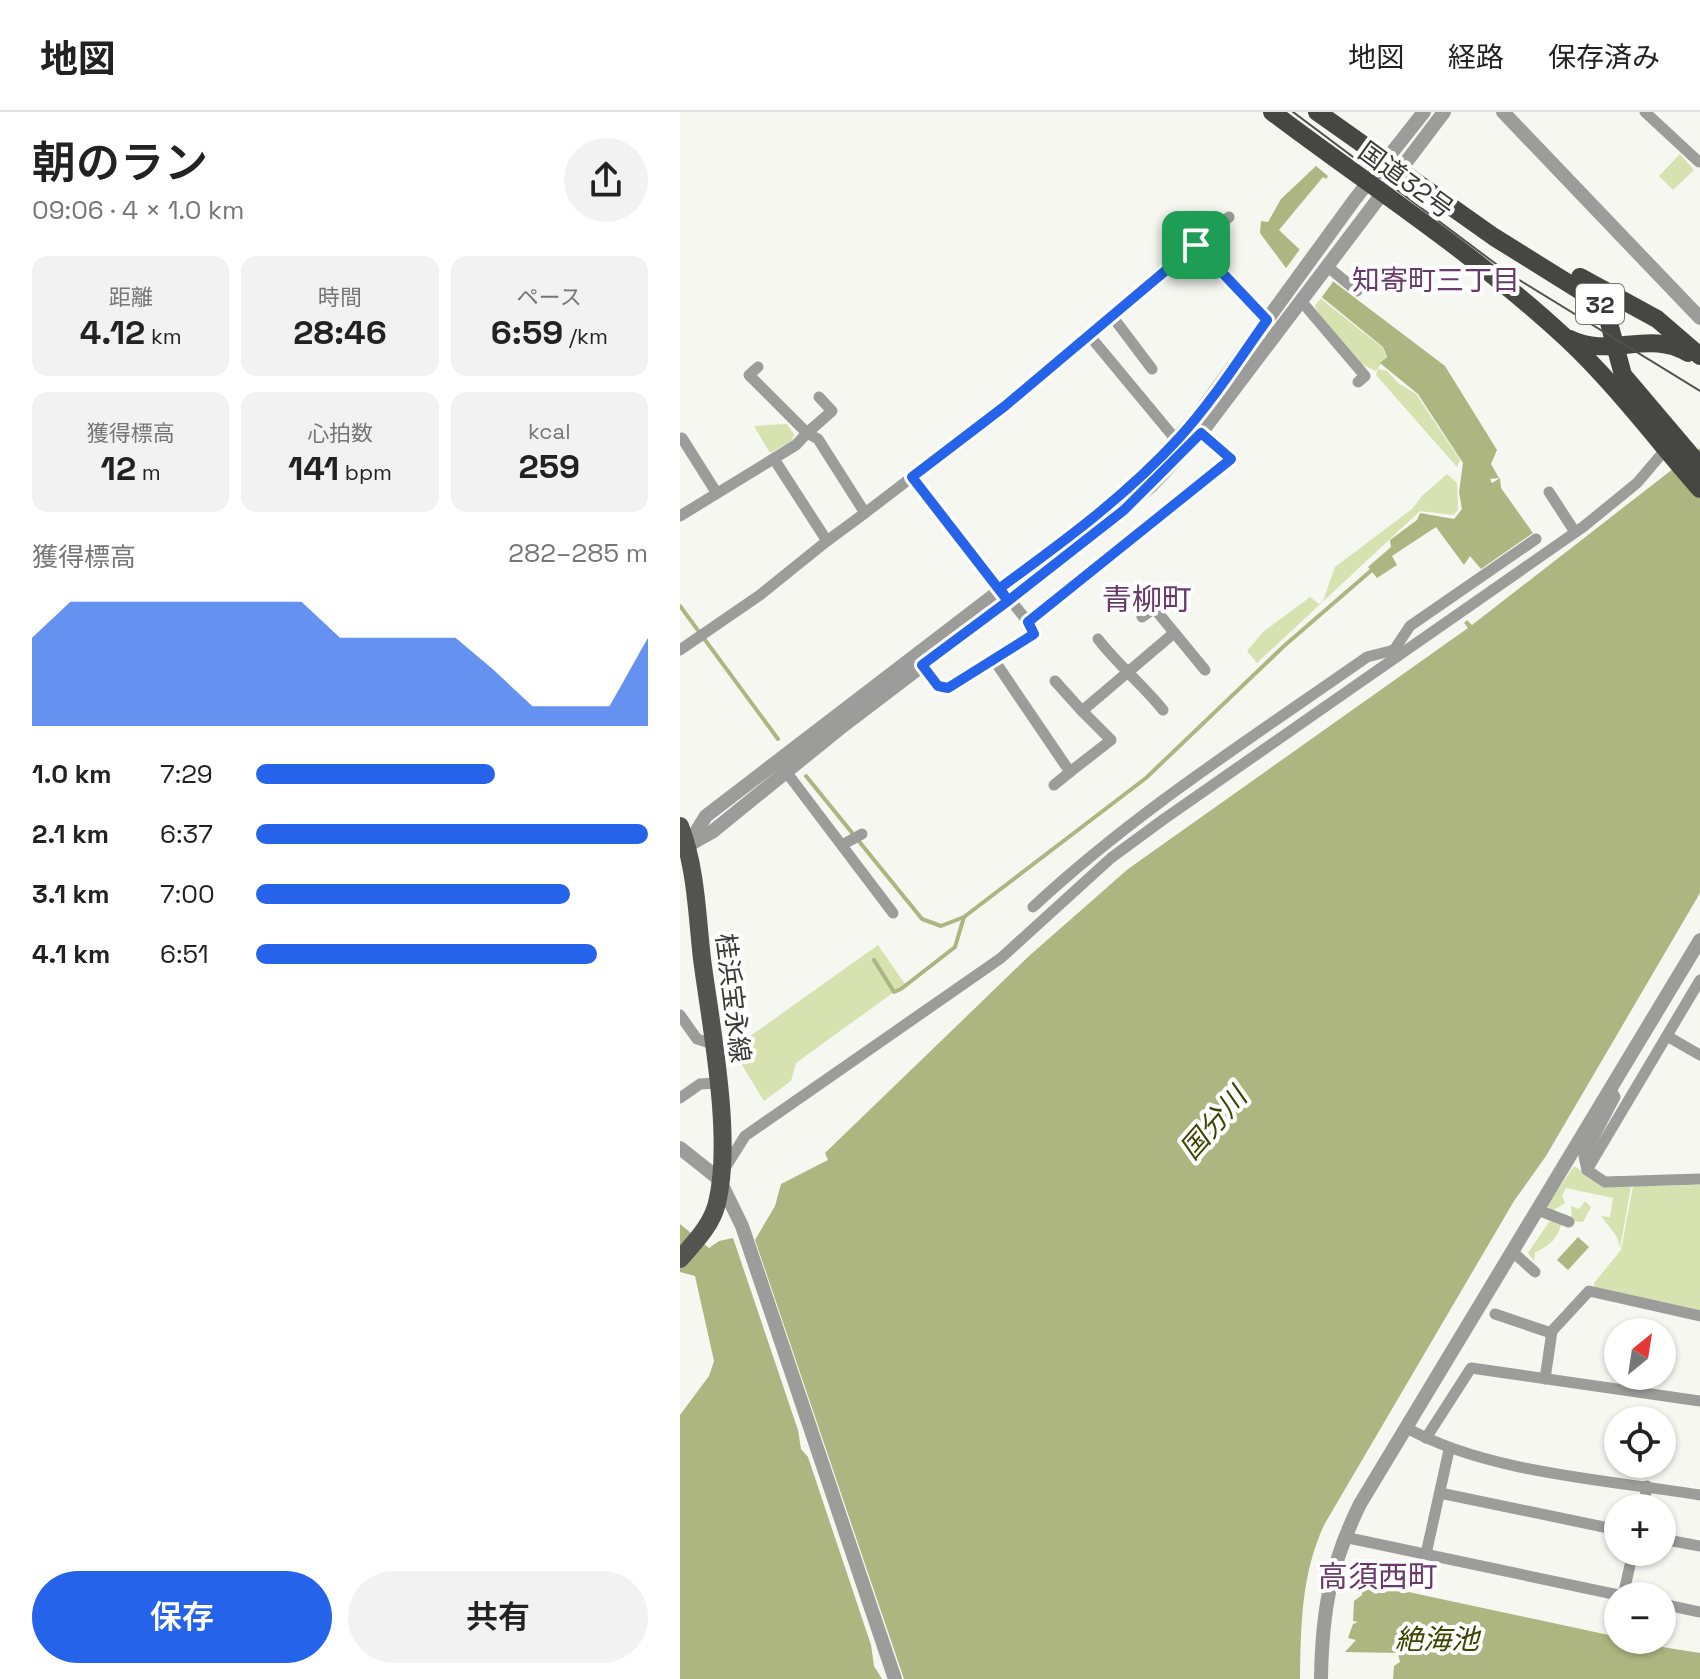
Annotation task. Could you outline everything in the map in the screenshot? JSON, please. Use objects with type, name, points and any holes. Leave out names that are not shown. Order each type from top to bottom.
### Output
[{"type":"highway","name":"国道32号","points":[[1272,112],[1471,261],[1564,336]]},
{"type":"highway","name":"国道32号","points":[[1317,112],[1461,215]]},
{"type":"highway","name":"32","points":[[1461,215],[1600,303],[1608,319],[1623,375],[1700,489]]},
{"type":"highway","points":[[1461,215],[1643,311],[1700,356]]},
{"type":"highway","name":"32","points":[[1564,336],[1673,450],[1700,466]]},
{"type":"highway","points":[[1564,336],[1583,344],[1614,347],[1666,343],[1700,362]]},
{"type":"main road","name":"桂浜宝永線","points":[[680,826],[718,1083],[719,1179]]},
{"type":"main road","points":[[680,1259],[719,1179]]},
{"type":"street","points":[[684,848],[706,816],[718,806],[1004,594],[1124,510],[1201,433],[1304,300],[1382,195],[1391,167],[1424,112]]},
{"type":"street","points":[[684,848],[712,832],[922,665],[1117,499],[1177,441],[1367,184],[1391,167],[1444,112]]},
{"type":"street","points":[[1503,112],[1700,318]]},
{"type":"street","points":[[1645,112],[1699,162]]},
{"type":"street","points":[[680,650],[702,637],[1005,406],[1229,217]]},
{"type":"street","points":[[1196,245],[1267,320]]},
{"type":"street","points":[[1327,269],[1357,291]]},
{"type":"street","points":[[1304,300],[1365,376],[1358,382]]},
{"type":"street","points":[[1112,316],[1152,369]]},
{"type":"street","points":[[1089,335],[1177,441]]},
{"type":"street","points":[[758,367],[749,375],[807,433],[818,439],[865,513]]},
{"type":"street","points":[[680,516],[774,459],[807,433],[832,411],[819,397]]},
{"type":"street","points":[[1028,622],[1231,459],[1201,433]]},
{"type":"street","points":[[682,438],[716,492]]},
{"type":"street","points":[[719,1179],[745,1136],[1001,958],[1111,858],[1396,653],[1575,532],[1673,450]]},
{"type":"street","points":[[774,459],[827,541]]},
{"type":"street","points":[[912,477],[1028,622],[1034,634],[948,688],[938,686],[922,665]]},
{"type":"street","points":[[1549,492],[1575,532]]},
{"type":"street","points":[[1396,653],[1410,626],[1536,539]]},
{"type":"street","points":[[1142,617],[1154,608],[1205,670]]},
{"type":"street","points":[[1082,711],[1174,633]]},
{"type":"street","points":[[1098,639],[1163,710]]},
{"type":"street","points":[[1033,907],[1104,845],[1162,801],[1367,657],[1396,653]]},
{"type":"street","points":[[994,660],[1070,772]]},
{"type":"street","points":[[1054,785],[1111,740],[1055,681]]},
{"type":"street","points":[[787,773],[893,913]]},
{"type":"street","points":[[842,845],[862,834]]},
{"type":"street","points":[[1321,1679],[1322,1621],[1344,1537],[1700,940]]},
{"type":"street","points":[[1587,1170],[1700,980]]},
{"type":"street","points":[[680,1015],[697,1039],[713,1044]]},
{"type":"street","points":[[1667,1036],[1700,1055]]},
{"type":"street","points":[[680,1098],[700,1084],[718,1083]]},
{"type":"street","points":[[1610,1088],[1615,1097],[1584,1156],[1587,1170],[1605,1182],[1700,1179]]},
{"type":"street","points":[[680,1148],[719,1179],[742,1226],[895,1679]]},
{"type":"street","points":[[1538,1210],[1569,1222]]},
{"type":"street","points":[[1514,1253],[1535,1272]]},
{"type":"street","points":[[1545,1379],[1551,1333],[1589,1291],[1700,1316]]},
{"type":"street","points":[[1495,1314],[1551,1333]]},
{"type":"street","points":[[1426,1438],[1471,1368],[1700,1401]]},
{"type":"street","points":[[1407,1428],[1449,1450],[1483,1459],[1700,1495]]},
{"type":"street","points":[[1426,1554],[1449,1450]]},
{"type":"street","points":[[1646,1494],[1647,1486]]},
{"type":"street","points":[[1440,1493],[1604,1527]]},
{"type":"street","points":[[1344,1537],[1604,1592]]},
{"type":"street","points":[[1676,1542],[1700,1546]]},
{"type":"street","points":[[1676,1607],[1700,1612]]},
{"type":"shaded area","points":[[1680,154],[1694,170],[1673,190],[1659,176]]},
{"type":"shaded area","points":[[1320,298],[1383,348],[1386,357],[1376,371],[1359,363],[1317,311],[1315,306]]},
{"type":"shaded area","points":[[1378,369],[1387,371],[1398,383],[1416,394],[1460,460],[1457,467],[1376,375]]},
{"type":"shaded area","points":[[787,424],[794,434],[792,441],[770,453],[754,426]]},
{"type":"shaded area","points":[[1447,474],[1457,483],[1458,510],[1453,515],[1420,511],[1257,663],[1247,651],[1263,632],[1310,597],[1319,604],[1323,601],[1335,567],[1412,509]]},
{"type":"shaded area","points":[[878,945],[905,984],[796,1063],[791,1081],[764,1101],[732,1049]]},
{"type":"shaded area","points":[[1574,1166],[1605,1187],[1631,1187],[1620,1248],[1617,1237],[1601,1216],[1610,1217],[1613,1198],[1566,1188],[1562,1196],[1565,1203],[1552,1211],[1547,1206]]},
{"type":"shaded area","points":[[1700,1185],[1700,1312],[1595,1288],[1594,1283],[1621,1250],[1633,1186]]},
{"type":"shaded area","points":[[1585,1201],[1591,1207],[1583,1222],[1572,1221],[1571,1206],[1579,1209]]},
{"type":"shaded area","points":[[1555,1220],[1561,1223],[1556,1237],[1535,1252],[1534,1261],[1528,1253],[1549,1222]]},
{"type":"water","points":[[1316,166],[1328,176],[1326,179],[1323,177],[1279,230],[1334,282],[1445,366],[1497,450],[1491,464],[1499,478],[1490,479],[1492,483],[1500,478],[1501,488],[1533,533],[1481,569],[1470,556],[1464,565],[1436,527],[1392,556],[1397,565],[1377,578],[1368,567],[1391,547],[1390,540],[1417,520],[1420,513],[1454,519],[1462,509],[1459,492],[1463,463],[1418,394],[1380,363],[1387,357],[1383,347],[1286,268],[1260,233],[1261,221],[1268,222],[1281,199]]},
{"type":"water","name":"国分川","points":[[1700,448],[1700,893],[1324,1525],[1307,1582],[1300,1679],[680,1679],[680,1415],[709,1376],[714,1361],[695,1276],[680,1272],[680,1224],[709,1248],[719,1241],[733,1238],[755,1240],[775,1206],[781,1184],[828,1160],[825,1153],[1029,956],[1128,869],[1468,628],[1464,623],[1467,620],[1472,625]]},
{"type":"water","points":[[1578,1237],[1589,1247],[1568,1270],[1557,1260]]},
{"type":"water","name":"絶海池","points":[[1362,1582],[1604,1634],[1604,1654],[1676,1654],[1676,1649],[1700,1653],[1700,1679],[1393,1679],[1394,1666],[1400,1662],[1398,1653],[1345,1652],[1356,1640],[1348,1638],[1353,1624],[1358,1622],[1353,1621],[1354,1601],[1362,1595]]},
{"type":"pier","points":[[1300,249],[1335,279],[1319,301],[1284,271]]},
{"type":"pier","points":[[753,1234],[904,1679],[882,1679],[874,1666],[871,1645],[808,1457],[801,1449],[798,1430],[732,1235]]},
{"type":"waterway","points":[[806,776],[922,919],[941,926],[964,917],[1146,778],[1284,646],[1373,569]]},
{"type":"waterway","points":[[680,606],[778,739]]},
{"type":"waterway","points":[[874,960],[894,992],[901,989],[955,947],[964,917]]},
{"type":"tram line","points":[[1293,112],[1508,273],[1700,391]]},
{"type":"district","name":"知寄町三丁目","points":[[1436,280]]},
{"type":"district","name":"青柳町","points":[[1147,599]]},
{"type":"district","name":"高須西町","points":[[1378,1576]]},
{"type":"route","points":[[1196,245],[1005,406],[912,477],[995,580],[1008,601],[1124,510],[1201,433],[1231,459],[1028,622],[1034,634],[948,688],[938,686],[922,665],[1008,601],[1000,588],[1100,513],[1148,471],[1197,416],[1267,320],[1196,245]]}]
